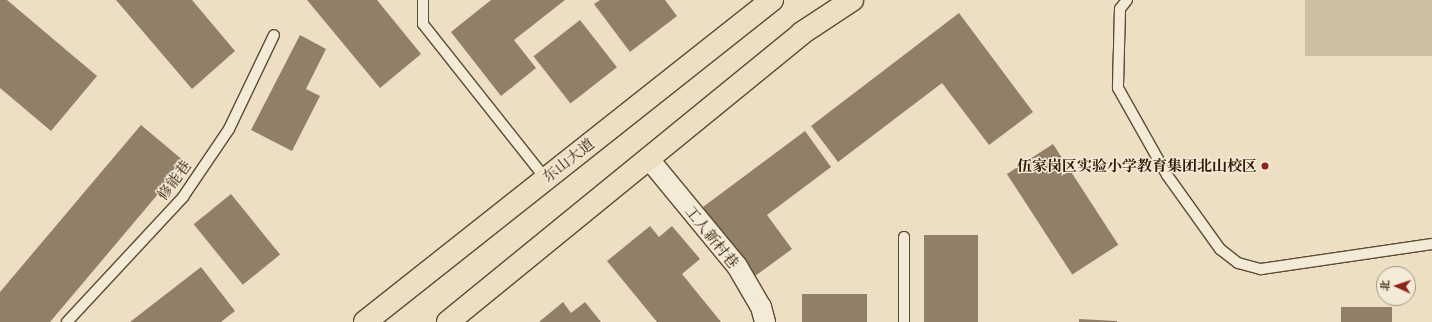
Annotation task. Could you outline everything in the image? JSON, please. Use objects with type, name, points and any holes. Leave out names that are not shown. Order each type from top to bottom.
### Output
[{"type":"main road","name":"东山大道","points":[[364,322],[772,0]]},
{"type":"main road","points":[[802,33],[816,11],[832,0]]},
{"type":"main road","points":[[448,322],[802,33],[852,0]]},
{"type":"street","name":"工人新村巷","points":[[648,158],[737,266],[762,307],[765,322]]},
{"type":"lane","points":[[423,0],[423,24],[545,178]]},
{"type":"lane","points":[[1127,0],[1120,9],[1118,88],[1167,175],[1220,249],[1238,263],[1261,269],[1432,244]]},
{"type":"lane","name":"修能巷","points":[[67,322],[183,197],[229,129],[274,35]]},
{"type":"lane","points":[[904,238],[904,322]]},
{"type":"shaded area","points":[[1305,0],[1432,0],[1432,56],[1305,56]]},
{"type":"building","points":[[0,0],[7,0],[97,76],[51,131],[0,88]]},
{"type":"building","points":[[116,0],[192,0],[235,51],[192,89]]},
{"type":"building","points":[[307,0],[377,0],[421,54],[380,88]]},
{"type":"building","points":[[491,0],[565,0],[514,40],[536,68],[501,96],[451,32]]},
{"type":"building","points":[[600,0],[665,0],[677,16],[630,52],[594,4]]},
{"type":"building","points":[[959,13],[1033,112],[989,145],[942,83],[838,162],[811,126]]},
{"type":"building","points":[[580,20],[617,67],[570,104],[534,56]]},
{"type":"building","points":[[300,35],[326,49],[306,89],[320,96],[292,151],[251,130]]},
{"type":"building","points":[[141,125],[185,162],[50,322],[0,322],[0,292]]},
{"type":"building","points":[[805,131],[831,167],[767,215],[792,249],[755,276],[703,207]]},
{"type":"building","points":[[1053,144],[1118,245],[1072,275],[1007,174]]},
{"type":"building","points":[[231,194],[280,255],[243,285],[194,224]]},
{"type":"building","points":[[650,226],[659,237],[672,226],[700,259],[682,274],[721,322],[657,322],[607,261]]},
{"type":"building","points":[[924,235],[978,235],[978,322],[924,322]]},
{"type":"building","points":[[201,267],[235,311],[221,322],[130,322]]},
{"type":"building","points":[[802,294],[867,294],[867,322],[802,322]]},
{"type":"building","points":[[563,302],[571,313],[585,302],[601,322],[539,322]]},
{"type":"building","points":[[1341,307],[1392,307],[1392,322],[1341,322]]},
{"type":"building","points":[[1079,319],[1117,321],[1117,322],[1079,322]]},
{"type":"place","name":"伍家岗区实验小学教育集团北山校区","points":[[1265,166]]}]
